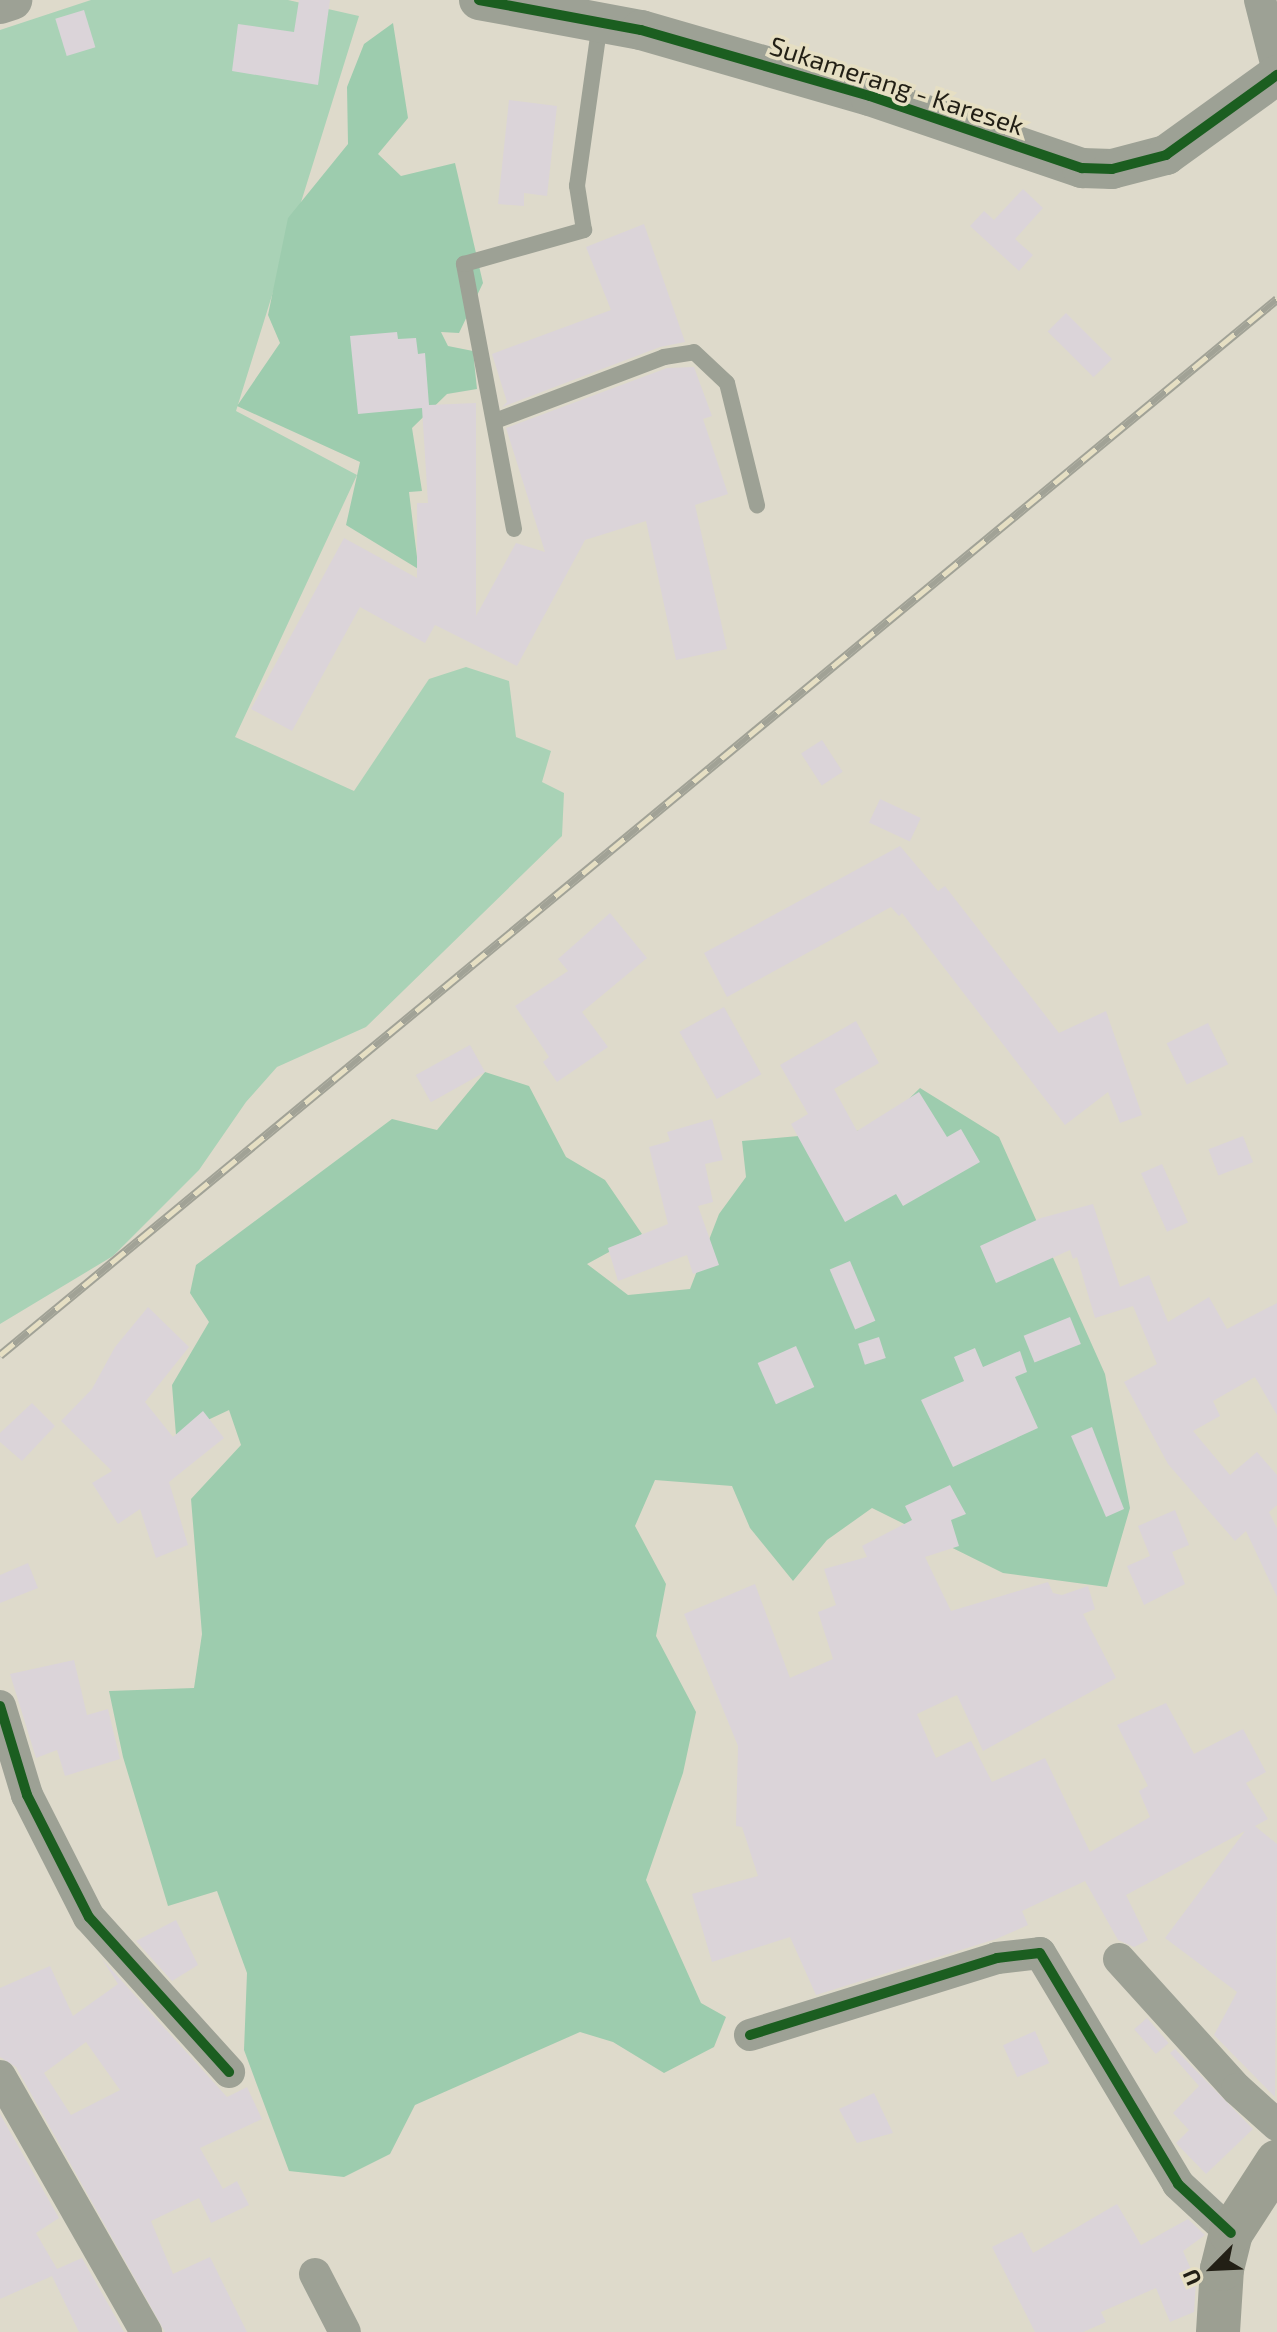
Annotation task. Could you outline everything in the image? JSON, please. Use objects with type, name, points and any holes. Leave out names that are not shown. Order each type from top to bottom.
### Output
[{"type":"main road","points":[[1218,2332],[1222,2269],[1231,2233],[1277,2162]]},
{"type":"street","points":[[0,4],[12,0]]},
{"type":"street","name":"Sukamerang - Karesek","points":[[479,0],[600,21],[870,96],[1082,168],[1112,169],[1166,155],[1277,75]]},
{"type":"street","points":[[1260,0],[1277,67]]},
{"type":"street","points":[[0,1706],[27,1795],[89,1917],[229,2072]]},
{"type":"street","points":[[750,2035],[997,1958],[1040,1953],[1178,2184],[1231,2233]]},
{"type":"street","points":[[1119,1959],[1237,2089],[1277,2125]]},
{"type":"street","points":[[0,2076],[146,2332]]},
{"type":"street","points":[[315,2274],[345,2332]]},
{"type":"lane","points":[[514,529],[464,264],[584,230],[577,186],[600,21]]},
{"type":"lane","points":[[495,421],[664,357],[694,352],[727,383],[757,505]]},
{"type":"green space","points":[[91,0],[288,0],[359,16],[236,411],[357,475],[235,737],[354,791],[429,679],[466,667],[509,681],[516,737],[551,751],[542,782],[564,793],[562,836],[366,1027],[277,1067],[246,1102],[199,1170],[113,1256],[0,1324],[0,30]]},
{"type":"green space","points":[[393,23],[408,118],[378,154],[401,176],[455,163],[483,283],[459,333],[441,332],[448,346],[473,351],[477,389],[447,394],[412,428],[422,491],[409,492],[417,557],[457,573],[461,595],[346,525],[360,462],[237,406],[280,343],[268,315],[288,218],[348,144],[347,87],[364,44]]},
{"type":"green space","points":[[485,1072],[529,1086],[566,1157],[605,1180],[642,1234],[587,1264],[628,1295],[690,1289],[719,1214],[746,1177],[742,1141],[878,1129],[920,1088],[999,1137],[1105,1374],[1130,1508],[1107,1587],[1003,1573],[872,1508],[827,1540],[793,1581],[750,1528],[732,1486],[655,1480],[635,1526],[666,1584],[656,1636],[696,1712],[683,1773],[646,1880],[701,2003],[726,2017],[714,2047],[664,2073],[613,2042],[580,2032],[415,2105],[390,2154],[344,2177],[289,2171],[244,2050],[247,1973],[217,1891],[168,1906],[123,1757],[109,1691],[194,1688],[202,1634],[191,1499],[241,1445],[229,1410],[176,1435],[172,1385],[209,1322],[190,1293],[196,1265],[392,1119],[437,1130]]},
{"type":"building","points":[[299,0],[330,0],[318,85],[232,71],[238,24],[294,32]]},
{"type":"building","points":[[84,10],[95,47],[67,56],[55,19]]},
{"type":"building","points":[[509,100],[557,106],[547,196],[524,193],[524,206],[498,204]]},
{"type":"building","points":[[1023,189],[1043,208],[1015,239],[1033,255],[1019,271],[970,226],[984,211],[994,220]]},
{"type":"building","points":[[644,224],[685,342],[660,347],[502,407],[507,402],[492,354],[611,310],[586,247]]},
{"type":"building","points":[[1066,313],[1112,359],[1094,377],[1048,331]]},
{"type":"building","points":[[397,332],[398,339],[416,338],[418,354],[425,353],[429,405],[476,403],[476,616],[516,543],[545,552],[506,428],[667,368],[694,367],[712,416],[703,419],[728,494],[695,505],[727,649],[676,660],[646,521],[585,540],[517,666],[435,625],[425,643],[360,607],[292,731],[251,709],[344,538],[417,578],[417,503],[428,503],[422,408],[358,414],[350,336]]},
{"type":"building","points":[[822,740],[843,772],[822,785],[801,754]]},
{"type":"building","points":[[880,799],[921,818],[910,842],[869,823]]},
{"type":"building","points":[[900,846],[938,891],[945,886],[1059,1033],[1106,1011],[1142,1115],[1120,1123],[1108,1092],[1065,1125],[902,913],[899,916],[891,907],[727,997],[704,953]]},
{"type":"building","points":[[610,913],[647,958],[582,1012],[608,1047],[557,1082],[543,1062],[549,1057],[515,1006],[568,971],[558,959]]},
{"type":"building","points":[[724,1007],[761,1074],[717,1099],[679,1032]]},
{"type":"building","points":[[856,1021],[879,1063],[834,1089],[857,1131],[919,1092],[947,1137],[961,1129],[980,1162],[903,1206],[896,1194],[845,1222],[791,1124],[808,1114],[780,1065]]},
{"type":"building","points":[[1208,1023],[1228,1064],[1187,1085],[1167,1043]]},
{"type":"building","points":[[470,1045],[485,1072],[431,1102],[416,1075]]},
{"type":"building","points":[[712,1119],[723,1160],[705,1164],[713,1202],[698,1206],[719,1265],[693,1274],[687,1255],[618,1281],[608,1248],[668,1224],[649,1147],[670,1141],[667,1132]]},
{"type":"building","points":[[1243,1136],[1253,1162],[1218,1175],[1208,1149]]},
{"type":"building","points":[[1162,1164],[1188,1222],[1167,1232],[1141,1173]]},
{"type":"building","points":[[1093,1204],[1120,1287],[1149,1275],[1168,1322],[1209,1297],[1227,1329],[1277,1303],[1277,1415],[1255,1377],[1213,1401],[1220,1416],[1193,1431],[1230,1475],[1257,1452],[1277,1475],[1277,1505],[1269,1512],[1277,1528],[1277,1597],[1246,1531],[1235,1541],[1168,1464],[1124,1382],[1157,1364],[1133,1306],[1095,1318],[1077,1257],[1073,1259],[1070,1250],[996,1283],[980,1246],[1041,1218]]},
{"type":"building","points":[[850,1261],[875,1321],[855,1329],[830,1270]]},
{"type":"building","points":[[148,1307],[189,1347],[145,1402],[173,1437],[203,1411],[224,1438],[169,1482],[188,1545],[156,1558],[140,1509],[118,1524],[92,1483],[112,1471],[61,1421],[92,1389],[115,1347]]},
{"type":"building","points":[[1070,1317],[1081,1344],[1035,1363],[1024,1336]]},
{"type":"building","points":[[879,1337],[886,1358],[865,1365],[858,1344]]},
{"type":"building","points":[[796,1346],[814,1387],[776,1404],[758,1363]]},
{"type":"building","points":[[975,1348],[983,1367],[1020,1351],[1027,1372],[1015,1377],[1038,1428],[953,1467],[921,1400],[964,1381],[954,1357]]},
{"type":"building","points":[[32,1403],[55,1426],[22,1461],[0,1442],[0,1433]]},
{"type":"building","points":[[1092,1427],[1124,1509],[1106,1517],[1071,1436]]},
{"type":"building","points":[[950,1485],[966,1514],[951,1520],[959,1546],[925,1557],[951,1611],[1048,1582],[1053,1593],[1062,1595],[1088,1586],[1095,1609],[1083,1614],[1116,1678],[983,1751],[957,1695],[917,1714],[936,1758],[971,1741],[992,1782],[1045,1758],[1090,1852],[1150,1817],[1139,1791],[1148,1786],[1117,1725],[1166,1703],[1194,1754],[1243,1729],[1266,1772],[1246,1783],[1268,1819],[1255,1826],[1277,1844],[1275,2097],[1214,2035],[1237,1992],[1165,1938],[1245,1831],[1126,1895],[1148,1940],[1134,1947],[1118,1940],[1085,1881],[1022,1911],[1028,1925],[996,1939],[816,1995],[790,1937],[712,1962],[692,1894],[758,1876],[742,1827],[736,1826],[738,1746],[684,1614],[755,1584],[790,1678],[833,1659],[818,1612],[836,1605],[824,1569],[867,1557],[862,1546],[912,1520],[905,1506]]},
{"type":"building","points":[[1175,1510],[1189,1545],[1172,1552],[1185,1584],[1144,1605],[1127,1566],[1150,1556],[1138,1526]]},
{"type":"building","points":[[28,1563],[38,1588],[0,1603],[0,1575]]},
{"type":"building","points":[[74,1660],[87,1715],[108,1709],[120,1759],[65,1776],[57,1750],[36,1758],[10,1674]]},
{"type":"building","points":[[176,1920],[198,1965],[172,1981],[136,1941]]},
{"type":"building","points":[[102,1959],[227,2097],[247,2087],[262,2119],[200,2148],[223,2189],[237,2181],[249,2205],[211,2223],[199,2198],[151,2221],[173,2274],[210,2257],[247,2332],[165,2332],[16,2067],[0,2057],[0,1988],[50,1966],[73,2016],[118,1984]],"holes":[[[86,2042],[120,2090],[71,2115],[44,2073]]]},
{"type":"building","points":[[1147,2018],[1169,2043],[1156,2054],[1134,2029]]},
{"type":"building","points":[[1035,2031],[1049,2063],[1017,2077],[1003,2045]]},
{"type":"building","points":[[1175,2049],[1253,2129],[1206,2174],[1176,2143],[1189,2130],[1173,2113],[1199,2086],[1170,2053]]},
{"type":"building","points":[[874,2093],[893,2133],[857,2143],[839,2109]]},
{"type":"building","points":[[0,2114],[59,2218],[36,2233],[57,2269],[82,2258],[124,2332],[79,2332],[52,2276],[0,2299]]},
{"type":"building","points":[[1117,2204],[1141,2245],[1188,2219],[1205,2235],[1183,2251],[1196,2281],[1194,2312],[1170,2322],[1156,2288],[1101,2312],[1106,2322],[1083,2332],[1035,2332],[992,2247],[1022,2232],[1033,2253]]},
{"type":"railway","points":[[0,1355],[1277,299]]},
{"type":"cycle path","points":[[479,0],[641,30],[870,96],[1082,168],[1112,169],[1166,155],[1277,75]]},
{"type":"cycle path","points":[[0,1706],[27,1795],[89,1917],[229,2072]]},
{"type":"cycle path","points":[[750,2035],[997,1958],[1040,1953],[1178,2184],[1231,2233]]}]
